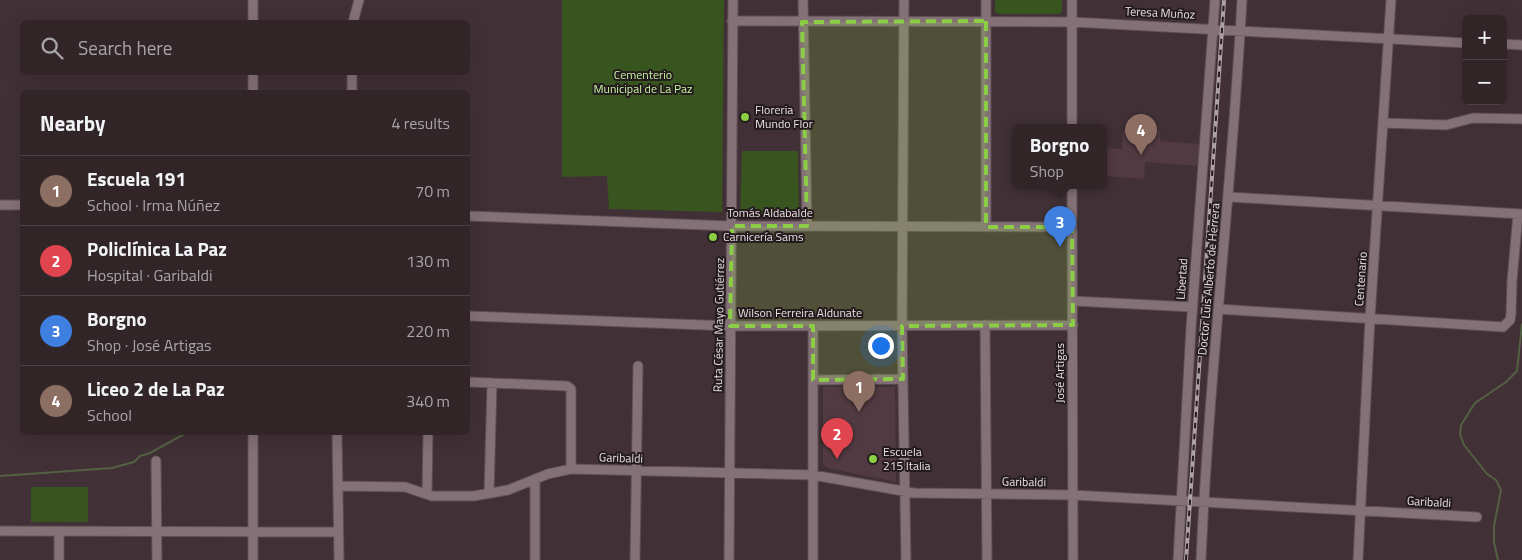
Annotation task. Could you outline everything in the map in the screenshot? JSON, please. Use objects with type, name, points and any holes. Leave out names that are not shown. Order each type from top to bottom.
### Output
[{"type":"street","points":[[253,0],[253,20]]},
{"type":"street","points":[[354,20],[359,0]]},
{"type":"street","name":"Ruta César Mayo Gutiérrez","points":[[729,560],[733,0]]},
{"type":"street","points":[[802,0],[807,226]]},
{"type":"street","points":[[904,0],[902,326],[906,560]]},
{"type":"street","points":[[986,0],[986,227]]},
{"type":"street","points":[[1072,0],[1072,124]]},
{"type":"street","name":"Libertad","points":[[1178,560],[1192,307],[1215,0]]},
{"type":"street","name":"Doctor Luis Alberto de Herrera","points":[[1201,560],[1242,0]]},
{"type":"street","name":"Centenario","points":[[1358,560],[1362,510],[1370,318],[1392,0]]},
{"type":"street","name":"Teresa Muñoz","points":[[732,21],[1072,22],[1462,42]]},
{"type":"street","points":[[1507,44],[1522,45]]},
{"type":"street","points":[[253,75],[253,90]]},
{"type":"street","points":[[352,75],[352,90]]},
{"type":"street","points":[[1384,123],[1446,125],[1473,118],[1522,118]]},
{"type":"street","name":"José Artigas","points":[[1072,189],[1073,560]]},
{"type":"street","points":[[1218,309],[1496,327],[1504,327],[1511,314],[1512,281],[1520,214],[1229,197]]},
{"type":"street","points":[[0,205],[20,205]]},
{"type":"street","name":"Tomás Aldabalde","points":[[470,216],[732,226],[1072,227]]},
{"type":"street","points":[[1073,300],[1192,307]]},
{"type":"street","name":"Wilson Ferreira Aldunate","points":[[470,316],[730,326],[1073,325]]},
{"type":"street","points":[[985,325],[987,560]]},
{"type":"street","points":[[813,326],[813,560]]},
{"type":"street","points":[[635,560],[638,366]]},
{"type":"street","points":[[813,380],[903,379]]},
{"type":"street","points":[[470,382],[567,386],[571,389],[571,469]]},
{"type":"street","points":[[489,493],[492,383]]},
{"type":"street","points":[[253,435],[253,560]]},
{"type":"street","points":[[337,435],[339,560]]},
{"type":"street","points":[[427,494],[428,435]]},
{"type":"street","points":[[156,461],[157,560]]},
{"type":"street","name":"Garibaldi","points":[[338,486],[405,487],[427,494],[446,497],[508,490],[571,469],[813,475],[906,493],[1073,495],[1477,517]]},
{"type":"street","points":[[535,480],[535,560]]},
{"type":"street","points":[[0,530],[338,532]]},
{"type":"street","points":[[59,531],[59,560]]},
{"type":"highlighted area","points":[[986,21],[986,227],[1072,227],[1073,325],[902,326],[903,379],[813,380],[813,326],[730,326],[732,226],[807,226],[802,22]]},
{"type":"shaded area","points":[[1123,130],[1146,132],[1147,130],[1160,130],[1160,141],[1202,144],[1199,166],[1145,162],[1144,179],[1107,176],[1107,148],[1122,149]]},
{"type":"shaded area","points":[[823,387],[895,387],[896,482],[827,468],[823,464]]},
{"type":"green space","name":"Cementerio Municipal de La Paz","points":[[562,0],[724,0],[722,212],[609,209],[607,176],[562,177]]},
{"type":"green space","points":[[995,0],[1062,0],[1062,12],[1059,14],[998,14],[995,11]]},
{"type":"green space","points":[[742,151],[798,151],[799,217],[740,217]]},
{"type":"green space","points":[[31,487],[88,487],[88,522],[31,522]]},
{"type":"waterway","points":[[1498,560],[1494,542],[1494,526],[1501,490],[1496,480],[1487,474],[1464,445],[1460,434],[1461,425],[1475,403],[1506,382],[1517,371],[1522,324]]},
{"type":"waterway","points":[[0,476],[112,468],[134,462],[140,456],[150,453],[183,435]]},
{"type":"railway","points":[[1186,560],[1224,0]]},
{"type":"place","name":"Floreria Mundo Flor","points":[[745,117]]},
{"type":"place","name":"Liceo 2 de La Paz","points":[[1141,155]]},
{"type":"place","name":"Carnicería Sams","points":[[713,237]]},
{"type":"place","name":"Borgno","points":[[1060,247]]},
{"type":"place","name":"Escuela 191","points":[[859,412]]},
{"type":"place","name":"Policlínica La Paz","points":[[837,459]]},
{"type":"place","name":"Escuela 215 Italia","points":[[873,459]]}]
